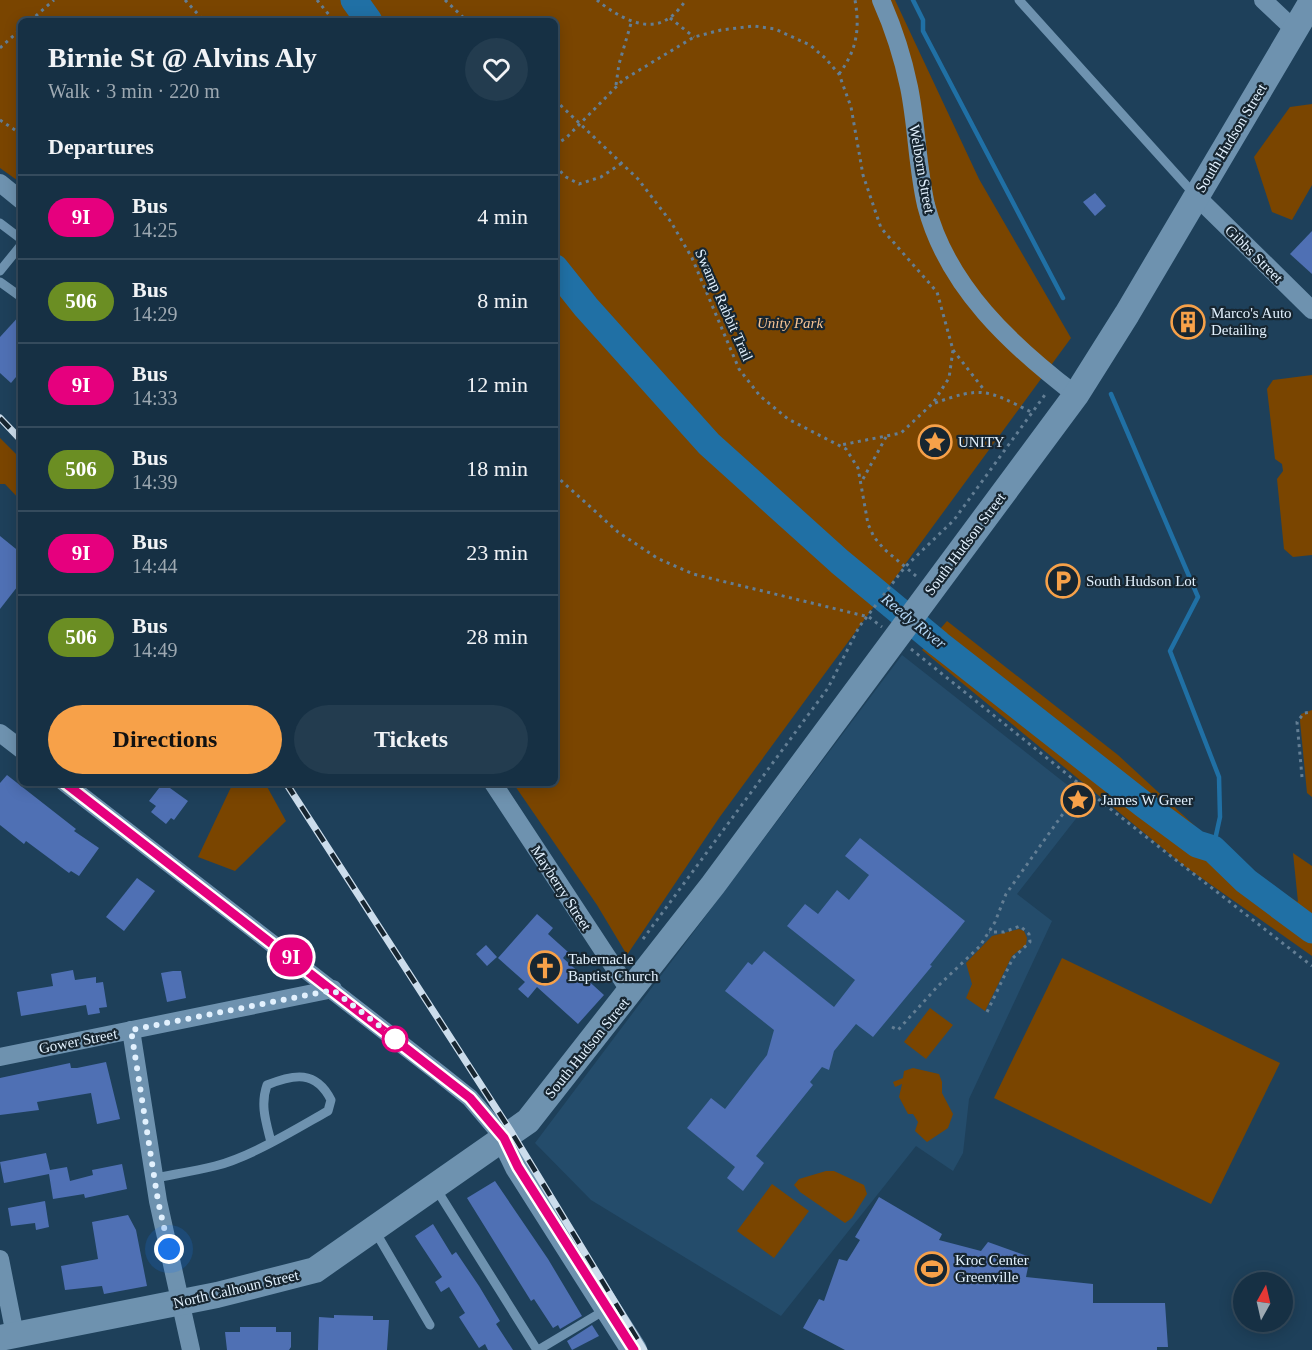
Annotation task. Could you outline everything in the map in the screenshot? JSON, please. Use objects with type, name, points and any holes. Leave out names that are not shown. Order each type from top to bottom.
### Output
[{"type":"street","name":"Welborn Street","points":[[881,0],[909,87],[926,206],[942,249],[973,300],[1028,357],[1076,395]]},
{"type":"street","points":[[1263,0],[1296,31]]},
{"type":"street","name":"South Hudson Street","points":[[504,1138],[528,1121],[631,993],[1076,395],[1312,1]]},
{"type":"street","points":[[0,183],[18,198]]},
{"type":"street","name":"Gibbs Street","points":[[1197,196],[1312,310]]},
{"type":"street","points":[[0,733],[18,747]]},
{"type":"street","points":[[69,786],[470,1098],[504,1138],[518,1167],[634,1350]]},
{"type":"street","name":"Mayberry Street","points":[[495,786],[631,993]]},
{"type":"street","name":"Gower Street","points":[[0,1057],[333,990]]},
{"type":"street","points":[[131,1030],[158,1201],[191,1350]]},
{"type":"street","name":"North Calhoun Street","points":[[11,1340],[291,1278],[315,1270],[504,1138]]},
{"type":"street","points":[[0,1259],[11,1340]]},
{"type":"lane","points":[[1019,0],[1197,196]]},
{"type":"lane","points":[[0,223],[18,237]]},
{"type":"lane","points":[[0,270],[18,249]]},
{"type":"lane","points":[[0,282],[18,295]]},
{"type":"lane","points":[[155,1178],[217,1166],[271,1142],[328,1111],[331,1100],[325,1087],[309,1077],[287,1077],[267,1085],[262,1098],[271,1142]]},
{"type":"lane","points":[[435,1187],[538,1350],[608,1308]]},
{"type":"lane","points":[[374,1229],[430,1325]]},
{"type":"path","points":[[33,18],[54,0]]},
{"type":"path","points":[[185,0],[201,18]]},
{"type":"path","points":[[317,0],[332,18]]},
{"type":"path","points":[[445,0],[464,18]]},
{"type":"path","points":[[597,0],[622,18],[649,24],[666,21],[686,0]]},
{"type":"path","points":[[839,74],[851,58],[858,37],[855,0]]},
{"type":"path","points":[[669,17],[694,37]]},
{"type":"path","points":[[616,87],[619,64],[632,20]]},
{"type":"path","points":[[558,143],[566,138],[616,87],[654,60],[694,37],[732,28],[754,26],[775,29],[810,45],[839,74],[851,106],[863,174],[881,228],[937,292],[953,350],[950,378],[933,403],[901,433],[841,445]]},
{"type":"path","points":[[0,48],[18,32]]},
{"type":"path","name":"Swamp Rabbit Trail","points":[[558,103],[638,179],[679,236],[692,258],[739,369],[760,396],[788,419],[841,445],[856,462],[862,480],[868,524],[884,549],[905,567],[926,596]]},
{"type":"path","points":[[0,120],[18,132]]},
{"type":"path","points":[[558,169],[566,177],[579,184],[602,177],[622,163]]},
{"type":"path","points":[[953,350],[986,392]]},
{"type":"path","points":[[933,403],[966,392],[986,392],[1032,412]]},
{"type":"path","points":[[637,949],[828,688],[859,627],[869,617],[905,567],[954,520],[1047,392]]},
{"type":"path","points":[[862,480],[886,436]]},
{"type":"path","points":[[558,478],[618,532],[657,558],[693,574],[732,585],[794,597],[869,617]]},
{"type":"path","points":[[899,632],[1082,787],[1312,966]]},
{"type":"path","points":[[1302,777],[1297,722],[1304,713],[1312,712]]},
{"type":"path","points":[[892,1027],[898,1030],[909,1021],[938,986],[980,945],[989,932],[1006,894],[1082,787]]},
{"type":"path","points":[[987,1012],[1013,958],[1030,942],[1029,934],[1020,926],[1004,932],[989,932]]},
{"type":"shaded area","points":[[902,655],[1089,802],[1017,894],[1052,921],[969,1099],[963,1153],[953,1171],[916,1146],[781,1316],[591,1200],[535,1143]]},
{"type":"green space","name":"Unity Park","points":[[0,0],[895,0],[979,179],[1071,338],[719,818],[627,955],[597,905],[515,786],[558,786],[558,18],[18,18],[18,181],[0,168]]},
{"type":"green space","points":[[1312,104],[1312,185],[1292,220],[1272,212],[1254,157],[1290,107]]},
{"type":"green space","points":[[1312,375],[1312,555],[1293,557],[1284,549],[1277,479],[1283,471],[1282,464],[1275,459],[1267,389],[1273,380]]},
{"type":"green space","points":[[0,438],[18,456],[18,498],[5,484],[0,484]]},
{"type":"green space","points":[[947,621],[1118,755],[1235,863],[1298,902],[1293,853],[1312,866],[1312,956],[1183,865],[922,650]]},
{"type":"green space","points":[[1312,710],[1312,797],[1307,793],[1300,721],[1301,714]]},
{"type":"green space","points":[[232,786],[267,786],[286,821],[235,871],[198,857]]},
{"type":"green space","points":[[1019,929],[1024,931],[1027,938],[1026,945],[1012,956],[985,1011],[966,998],[972,984],[966,963],[992,936]]},
{"type":"green space","points":[[1062,958],[1280,1063],[1211,1204],[994,1098]]},
{"type":"green space","points":[[930,1008],[953,1025],[926,1059],[904,1042]]},
{"type":"green space","points":[[913,1068],[939,1074],[942,1093],[953,1114],[948,1128],[927,1142],[915,1131],[918,1122],[913,1114],[908,1114],[899,1097],[902,1084],[895,1087],[893,1082],[903,1078],[904,1071]]},
{"type":"green space","points":[[834,1171],[864,1185],[867,1194],[852,1218],[845,1223],[800,1192],[794,1185],[799,1179]]},
{"type":"green space","points":[[772,1184],[809,1211],[774,1258],[737,1231]]},
{"type":"building","points":[[1095,193],[1106,206],[1095,216],[1083,202]]},
{"type":"building","points":[[1312,231],[1312,274],[1290,254]]},
{"type":"building","name":"Marco's Auto Detailing","points":[[1190,306],[1203,318],[1186,337],[1173,326]]},
{"type":"building","points":[[18,317],[18,375],[11,383],[0,373],[0,337]]},
{"type":"building","points":[[0,536],[18,551],[18,586],[0,609]]},
{"type":"building","points":[[7,775],[18,786],[21,786],[76,829],[74,831],[99,848],[79,876],[71,871],[69,873],[26,841],[24,844],[0,825],[0,783]]},
{"type":"building","points":[[161,786],[167,786],[188,801],[174,820],[171,818],[166,824],[151,812],[156,806],[149,801]]},
{"type":"building","points":[[860,838],[965,921],[930,965],[932,966],[873,1037],[856,1024],[834,1051],[829,1070],[822,1067],[810,1082],[813,1085],[756,1156],[764,1163],[743,1191],[727,1178],[735,1167],[687,1128],[711,1098],[725,1109],[767,1055],[774,1030],[725,991],[748,962],[752,965],[764,951],[834,1007],[855,980],[787,926],[805,904],[818,914],[837,890],[849,900],[869,875],[845,856]]},
{"type":"building","points":[[137,878],[155,891],[124,931],[106,917]]},
{"type":"building","name":"Tabernacle Baptist Church","points":[[537,914],[553,928],[548,934],[568,952],[563,958],[604,995],[578,1024],[537,987],[528,998],[518,989],[525,982],[498,958]]},
{"type":"building","points":[[486,945],[497,957],[487,966],[476,954]]},
{"type":"building","points":[[73,970],[75,980],[96,977],[96,983],[103,982],[107,1007],[99,1008],[100,1013],[88,1015],[86,1005],[21,1016],[17,992],[53,986],[51,974]]},
{"type":"building","points":[[181,971],[186,998],[167,1002],[161,973]]},
{"type":"building","points":[[106,1062],[120,1119],[97,1124],[91,1093],[37,1102],[39,1110],[0,1115],[0,1078],[70,1063],[71,1068],[77,1068]]},
{"type":"building","points":[[46,1153],[50,1170],[67,1167],[70,1181],[93,1175],[92,1170],[122,1164],[127,1189],[85,1198],[84,1194],[53,1199],[49,1174],[4,1183],[0,1162]]},
{"type":"building","points":[[495,1181],[548,1259],[582,1316],[560,1329],[558,1325],[553,1328],[534,1299],[531,1301],[467,1198]]},
{"type":"building","name":"Kroc Center Greenville","points":[[879,1197],[942,1234],[939,1240],[981,1251],[988,1242],[1030,1257],[1026,1277],[1093,1284],[1093,1303],[1165,1303],[1168,1347],[1157,1347],[1157,1350],[845,1350],[803,1328],[819,1299],[824,1301],[839,1259],[847,1261],[860,1240],[855,1237]]},
{"type":"building","points":[[45,1201],[49,1227],[36,1230],[35,1223],[11,1226],[8,1208]]},
{"type":"building","points":[[128,1215],[136,1230],[147,1286],[104,1294],[102,1286],[65,1290],[61,1266],[98,1259],[92,1222]]},
{"type":"building","points":[[433,1224],[452,1255],[456,1252],[479,1286],[500,1321],[496,1324],[513,1350],[488,1350],[485,1344],[479,1348],[459,1317],[465,1313],[449,1287],[441,1292],[435,1282],[442,1277],[415,1236]]},
{"type":"building","points":[[334,1315],[373,1316],[373,1320],[389,1320],[387,1350],[318,1350],[319,1317],[334,1318]]},
{"type":"building","points":[[592,1325],[599,1336],[572,1350],[567,1341]]},
{"type":"building","points":[[240,1327],[276,1327],[276,1332],[291,1332],[291,1347],[289,1350],[227,1350],[225,1332],[240,1332]]},
{"type":"waterway","name":"Reedy River","points":[[354,0],[367,18]]},
{"type":"waterway","points":[[913,0],[923,20],[923,31],[1063,298]]},
{"type":"waterway","name":"Reedy River","points":[[558,272],[586,307],[709,444],[840,562],[939,644],[1143,804],[1197,844],[1213,849],[1246,881],[1312,930]]},
{"type":"waterway","points":[[1111,394],[1198,597],[1170,651],[1219,777],[1220,817],[1213,849]]},
{"type":"railway","points":[[0,418],[18,437]]},
{"type":"railway","points":[[288,786],[512,1133],[644,1350]]},
{"type":"bus line","name":"9I","points":[[69,786],[470,1098],[504,1138],[518,1167],[634,1350]]},
{"type":"place","name":"Marco's Auto Detailing","points":[[1188,322]]},
{"type":"place","name":"UNITY","points":[[935,442]]},
{"type":"place","name":"South Hudson Lot","points":[[1063,581]]},
{"type":"place","name":"James W Greer","points":[[1078,800]]},
{"type":"place","name":"Tabernacle Baptist Church","points":[[545,968]]},
{"type":"place","name":"Kroc Center Greenville","points":[[932,1269]]},
{"type":"route","points":[[169,1249],[158,1201],[131,1030],[333,990],[399,1041],[395,1039]]}]
